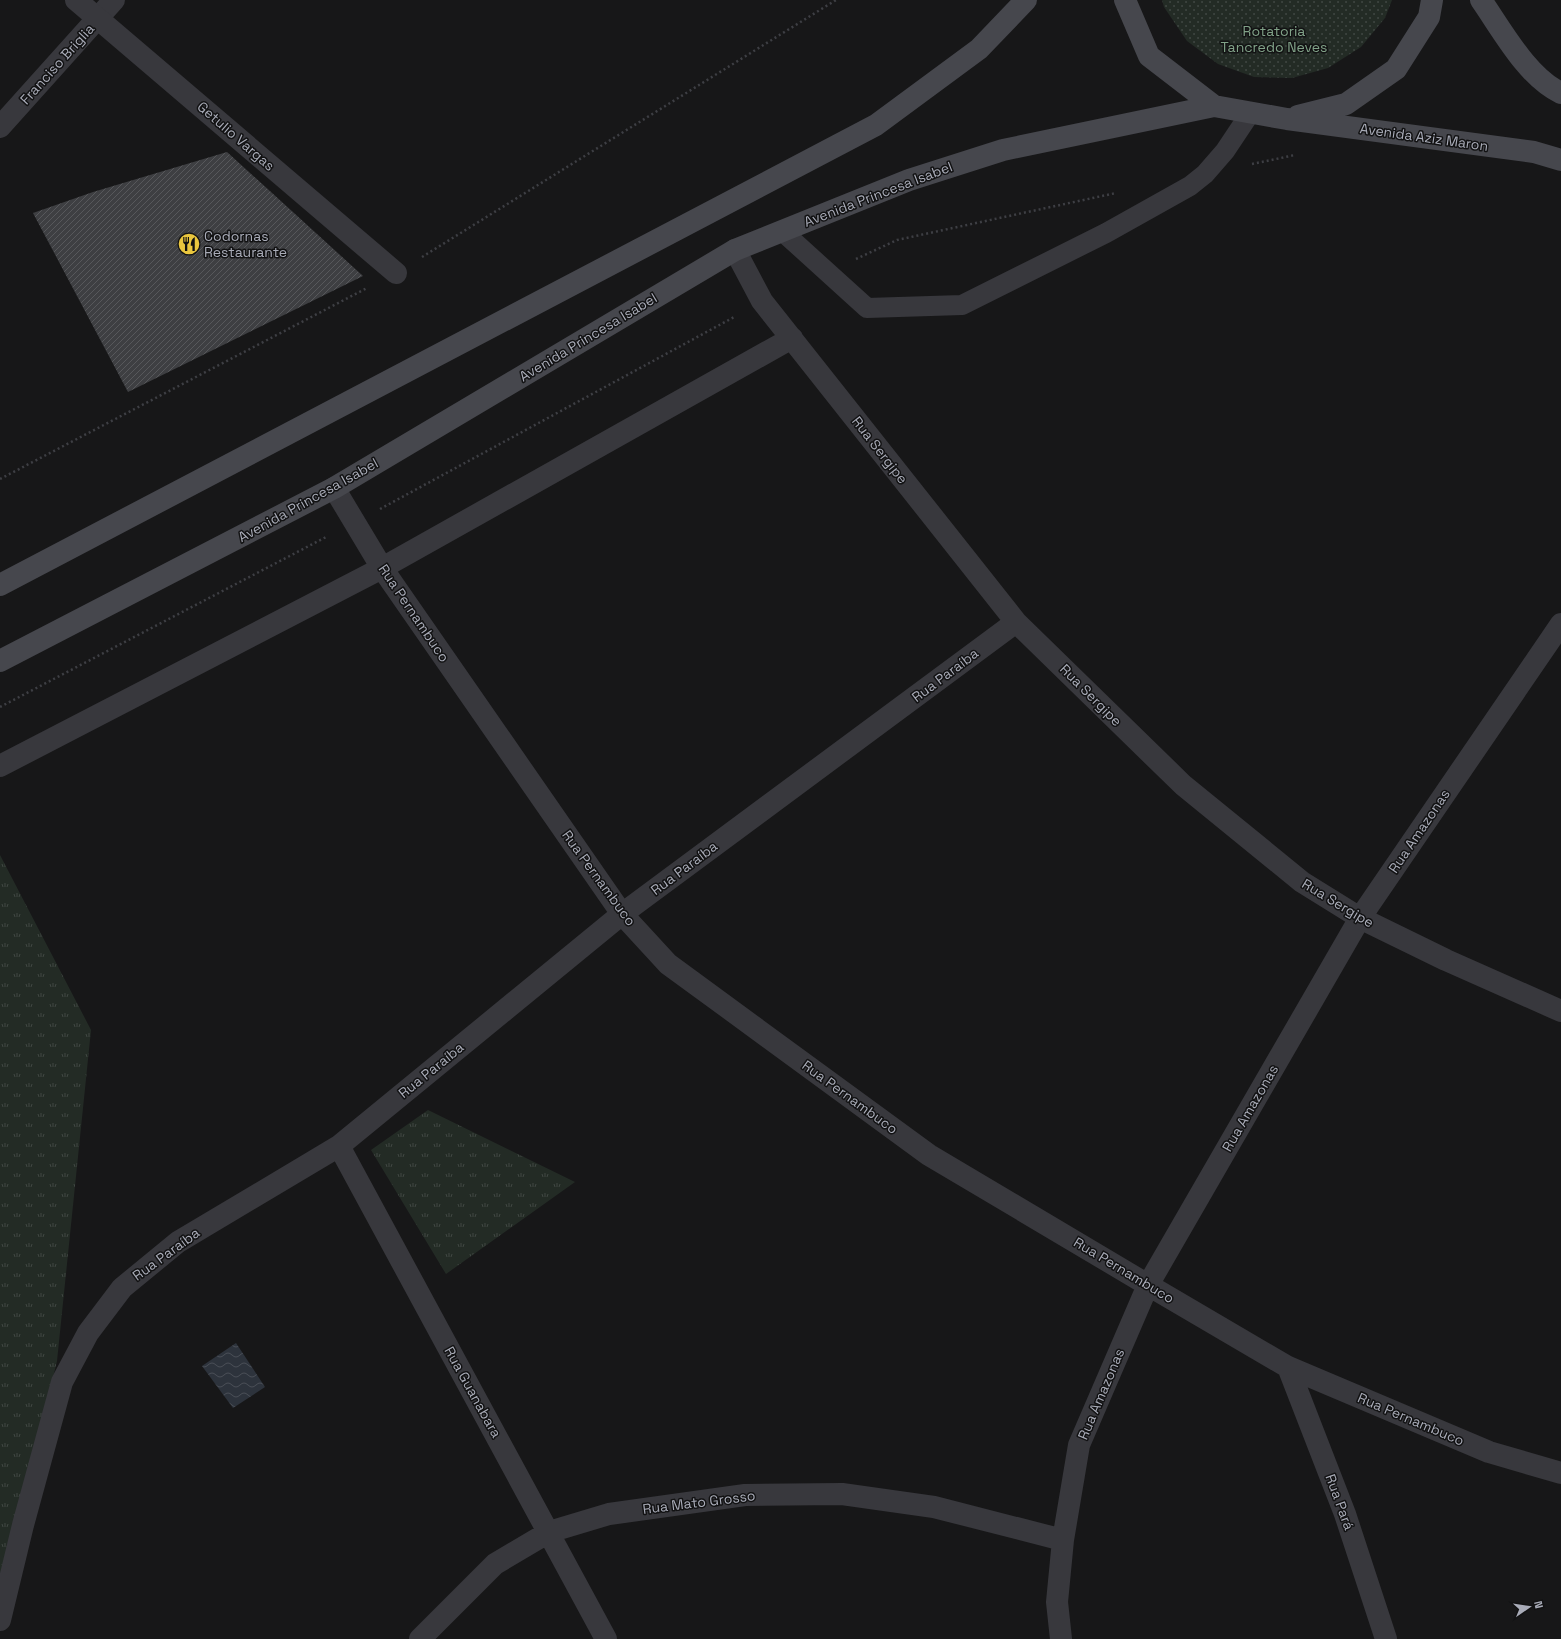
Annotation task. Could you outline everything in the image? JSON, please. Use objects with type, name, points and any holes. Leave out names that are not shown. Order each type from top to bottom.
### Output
[{"type":"main road","points":[[0,585],[876,125],[979,49],[1026,0]]},
{"type":"main road","points":[[1125,0],[1150,56],[1214,106]]},
{"type":"main road","points":[[1287,119],[1346,104],[1396,69],[1429,18],[1432,0]]},
{"type":"main road","points":[[1482,0],[1518,55],[1551,88],[1561,93]]},
{"type":"main road","name":"Avenida Aziz Maron","points":[[1214,106],[1287,119],[1534,152],[1561,160]]},
{"type":"main road","name":"Avenida Princesa Isabel","points":[[0,661],[334,488],[735,250],[908,180],[1003,150],[1214,106]]},
{"type":"street","name":"Getulio Vargas","points":[[76,0],[396,274]]},
{"type":"street","name":"Franciso Briglia","points":[[0,127],[114,0]]},
{"type":"street","name":"Rua Sergipe","points":[[735,250],[762,301],[1016,622],[1183,785],[1302,882],[1360,918],[1446,960],[1561,1011]]},
{"type":"street","points":[[0,766],[382,568],[792,338]]},
{"type":"street","name":"Rua Pernambuco","points":[[334,488],[382,568],[622,914],[668,964],[929,1155],[1288,1367],[1489,1452],[1561,1473]]},
{"type":"street","name":"Rua Paraíba","points":[[0,1620],[23,1525],[62,1382],[88,1333],[122,1288],[178,1242],[339,1146],[622,914],[1016,622]]},
{"type":"street","name":"Rua Amazonas","points":[[1061,1639],[1057,1602],[1062,1540],[1079,1445],[1148,1285],[1360,918],[1561,624]]},
{"type":"street","name":"Rua Guanabara","points":[[339,1146],[606,1639]]},
{"type":"street","name":"Rua Pará","points":[[1288,1367],[1345,1514],[1386,1639]]},
{"type":"street","name":"Rua Mato Grosso","points":[[420,1639],[495,1564],[549,1532],[609,1514],[745,1494],[842,1494],[934,1507],[1062,1540]]},
{"type":"lane","points":[[782,231],[867,308],[962,305],[1106,233],[1190,186],[1205,174],[1225,151],[1251,112]]},
{"type":"path","points":[[0,479],[396,274],[836,0]]},
{"type":"green space","name":"Rotatoria Tancredo Neves","points":[[1162,0],[1392,0],[1385,18],[1361,47],[1328,68],[1292,78],[1254,77],[1218,64],[1187,41],[1164,7]]},
{"type":"green space","points":[[0,855],[91,1030],[57,1361],[0,1595]]},
{"type":"green space","points":[[428,1110],[575,1182],[446,1274],[371,1150]]},
{"type":"water","points":[[236,1343],[265,1387],[233,1408],[202,1366]]},
{"type":"building","name":"Codornas Restaurante","points":[[227,152],[363,276],[128,392],[33,213],[93,192]]},
{"type":"place","name":"Codornas Restaurante","points":[[189,244]]}]
